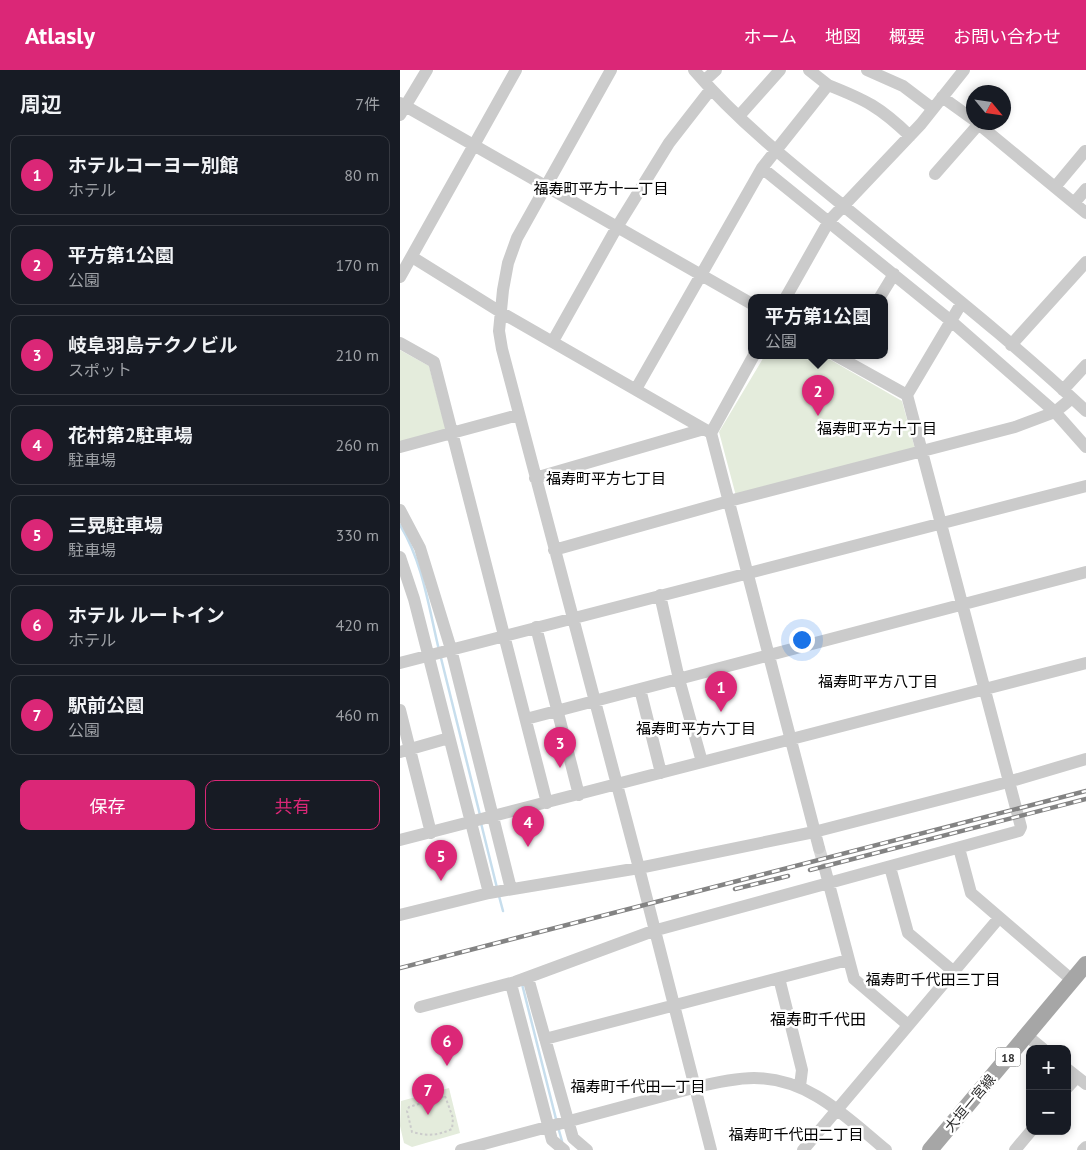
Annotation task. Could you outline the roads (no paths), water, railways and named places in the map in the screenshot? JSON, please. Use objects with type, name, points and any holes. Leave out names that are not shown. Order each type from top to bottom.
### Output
[{"type":"main road","name":"大垣一宮線","points":[[930,1150],[1026,1035],[1080,975]]},
{"type":"street","points":[[427,70],[402,108],[473,144],[748,302]]},
{"type":"street","points":[[400,277],[516,70]]},
{"type":"street","points":[[611,70],[517,238],[508,264],[499,332],[518,415],[639,868],[710,1150]]},
{"type":"street","points":[[694,70],[739,116],[776,149],[1011,345],[1086,411]]},
{"type":"street","points":[[553,341],[616,227],[716,70]]},
{"type":"street","points":[[739,116],[780,70]]},
{"type":"street","points":[[868,70],[903,86],[932,108]]},
{"type":"street","points":[[788,294],[829,221],[842,205],[910,136],[964,70]]},
{"type":"street","points":[[815,71],[828,85],[865,100],[886,112],[910,136]]},
{"type":"street","points":[[636,389],[699,274],[762,168],[828,85]]},
{"type":"street","points":[[942,97],[966,115]]},
{"type":"street","points":[[935,174],[970,130]]},
{"type":"street","points":[[986,130],[1086,213]]},
{"type":"street","points":[[1055,187],[1085,151]]},
{"type":"street","points":[[762,168],[951,322],[1055,412],[1086,447]]},
{"type":"street","points":[[1074,203],[1086,189]]},
{"type":"street","points":[[412,257],[502,312],[708,431],[729,501],[819,848]]},
{"type":"street","points":[[1011,345],[1086,262]]},
{"type":"street","points":[[882,294],[894,274]]},
{"type":"street","points":[[906,396],[961,304]]},
{"type":"street","points":[[400,343],[434,362],[547,803]]},
{"type":"street","points":[[535,478],[708,431],[752,359]]},
{"type":"street","points":[[420,1007],[520,981],[654,931],[1019,831],[1021,827],[906,396],[847,359]]},
{"type":"street","points":[[554,550],[729,501],[1014,427],[1055,412],[1086,365]]},
{"type":"street","points":[[400,448],[518,415]]},
{"type":"street","points":[[400,662],[1086,486]]},
{"type":"street","points":[[400,510],[420,548],[439,652],[450,738],[481,821],[499,891]]},
{"type":"street","points":[[400,557],[406,591],[439,652],[499,891]]},
{"type":"street","points":[[526,719],[1086,572]]},
{"type":"street","points":[[660,596],[679,679],[702,762]]},
{"type":"street","points":[[536,627],[579,795]]},
{"type":"street","points":[[400,840],[481,821],[1086,663]]},
{"type":"street","points":[[640,689],[661,773]]},
{"type":"street","points":[[400,710],[405,750],[431,833]]},
{"type":"street","points":[[405,750],[450,738]]},
{"type":"street","points":[[400,915],[499,891],[639,868],[814,832],[1008,782],[1086,759]]},
{"type":"street","points":[[959,848],[971,893],[998,918],[1080,975]]},
{"type":"street","points":[[890,867],[908,933],[954,971]]},
{"type":"street","points":[[825,869],[854,980],[908,1025]]},
{"type":"street","points":[[803,1150],[998,918]]},
{"type":"street","points":[[545,1039],[848,960]]},
{"type":"street","points":[[779,978],[802,1070],[800,1086]]},
{"type":"street","points":[[520,981],[545,1039],[558,1124],[552,1140],[564,1150]]},
{"type":"street","points":[[520,981],[558,1124],[588,1150]]},
{"type":"street","points":[[1026,1035],[1038,1045]]},
{"type":"street","points":[[461,1150],[494,1146],[558,1124],[693,1088],[726,1080],[754,1078],[782,1081],[800,1086],[821,1096],[886,1150]]},
{"type":"street","points":[[1015,1150],[1028,1135]]},
{"type":"street","points":[[1083,1150],[1086,1146]]},
{"type":"waterway","points":[[400,525],[408,539],[420,570],[439,650]]},
{"type":"waterway","points":[[441,658],[480,815]]},
{"type":"waterway","points":[[481,823],[497,888]]},
{"type":"waterway","points":[[499,896],[503,911]]},
{"type":"waterway","points":[[522,984],[556,1119]]},
{"type":"waterway","points":[[558,1127],[562,1141]]},
{"type":"tunnel","points":[[819,848],[825,869]]},
{"type":"railway","points":[[400,968],[1086,791]]},
{"type":"railway","points":[[810,870],[1086,799]]},
{"type":"railway","points":[[735,889],[788,876]]},
{"type":"place","name":"平方第1公園","points":[[818,416]]},
{"type":"place","name":"ホテルコーヨー別館","points":[[721,712]]},
{"type":"place","name":"岐阜羽島テクノビル","points":[[560,768]]},
{"type":"place","name":"花村第2駐車場","points":[[528,847]]},
{"type":"place","name":"三晃駐車場","points":[[441,881]]},
{"type":"place","name":"ホテル ルートイン","points":[[447,1066]]},
{"type":"place","name":"駅前公園","points":[[428,1115]]},
{"type":"district","name":"福寿町平方十一丁目","points":[[601,188]]},
{"type":"district","name":"福寿町平方十丁目","points":[[877,428]]},
{"type":"district","name":"福寿町平方七丁目","points":[[606,478]]},
{"type":"district","name":"福寿町平方八丁目","points":[[878,681]]},
{"type":"district","name":"福寿町平方六丁目","points":[[696,728]]},
{"type":"district","name":"福寿町千代田三丁目","points":[[933,979]]},
{"type":"district","name":"福寿町千代田","points":[[818,1019]]},
{"type":"district","name":"福寿町千代田一丁目","points":[[638,1086]]},
{"type":"district","name":"福寿町千代田二丁目","points":[[796,1134]]}]
